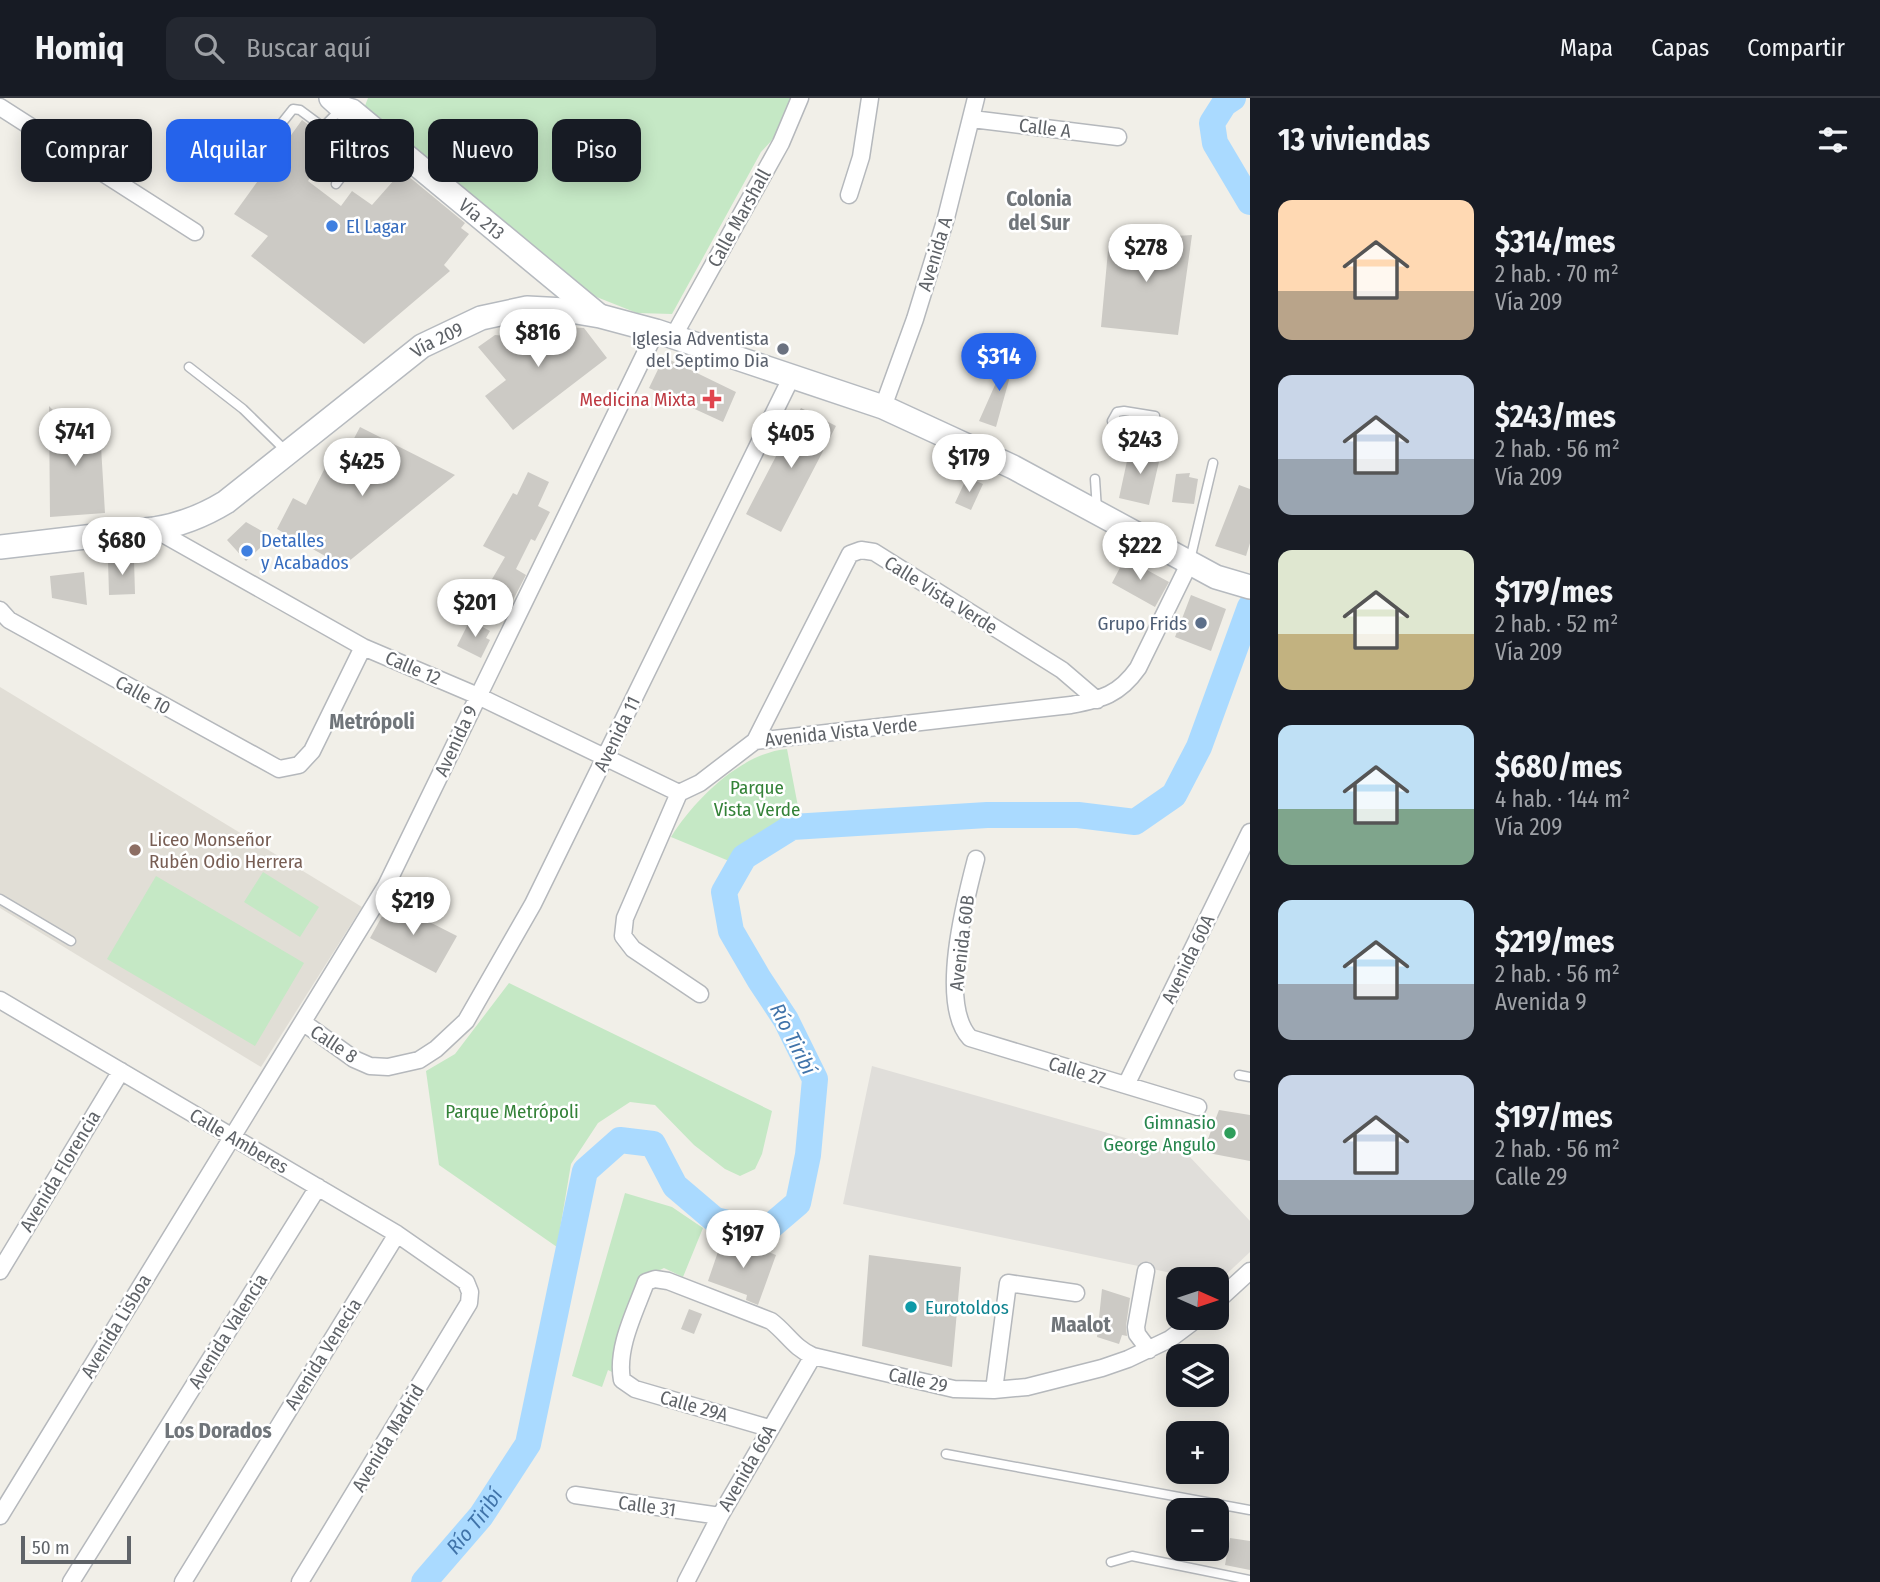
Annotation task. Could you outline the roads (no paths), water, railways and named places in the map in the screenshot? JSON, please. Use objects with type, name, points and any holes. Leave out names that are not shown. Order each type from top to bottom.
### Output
[{"type":"main road","name":"Vía 213","points":[[346,104],[362,119]]},
{"type":"main road","name":"Vía 213","points":[[414,163],[600,316]]},
{"type":"main road","name":"Vía 209","points":[[0,547],[154,530],[178,526],[203,516],[226,502],[422,346],[481,318],[527,308],[565,310],[600,316],[665,334],[883,407],[1013,467],[1216,577],[1250,587]]},
{"type":"street","name":"Calle Marshall","points":[[665,334],[781,143],[800,98]]},
{"type":"street","points":[[849,195],[861,157],[870,98]]},
{"type":"street","name":"Avenida A","points":[[883,407],[915,319],[946,218],[976,98]]},
{"type":"street","points":[[0,107],[195,232]]},
{"type":"street","name":"Calle A","points":[[972,119],[1118,137]]},
{"type":"street","name":"Avenida 9","points":[[231,1137],[304,1023],[395,870],[478,696],[665,334]]},
{"type":"street","name":"Avenida 11","points":[[406,1064],[436,1049],[466,1021],[533,904],[792,376]]},
{"type":"street","name":"Calle 12","points":[[154,530],[363,647],[478,696],[679,793]]},
{"type":"street","name":"Calle Vista Verde","points":[[755,741],[850,554],[861,550],[874,552],[1062,670],[1097,700]]},
{"type":"street","name":"Avenida Vista Verde","points":[[679,793],[701,783],[755,741],[1044,709],[1097,700],[1114,693],[1128,682],[1138,668],[1189,562]]},
{"type":"street","name":"Calle 10","points":[[0,610],[9,620],[279,769],[291,768],[306,761],[363,647]]},
{"type":"street","points":[[679,793],[625,918],[623,936],[634,949],[700,994]]},
{"type":"street","name":"Avenida 60A","points":[[1126,1085],[1250,832]]},
{"type":"street","name":"Avenida 60B","points":[[960,1028],[955,975],[962,921],[976,859]]},
{"type":"street","name":"Calle Amberes","points":[[3,1007],[121,1071],[397,1234],[466,1282],[470,1292]]},
{"type":"street","name":"Calle 8","points":[[304,1023],[354,1059],[370,1066],[406,1064]]},
{"type":"street","name":"Calle 27","points":[[960,1028],[970,1038],[1198,1107]]},
{"type":"street","name":"Avenida Florencia","points":[[0,1271],[121,1071]]},
{"type":"street","name":"Avenida Lisboa","points":[[0,1516],[231,1137]]},
{"type":"street","name":"Avenida Valencia","points":[[71,1582],[318,1187]]},
{"type":"street","name":"Avenida Venecia","points":[[183,1582],[397,1234]]},
{"type":"street","points":[[1146,1271],[1136,1327],[1137,1334],[1149,1350]]},
{"type":"street","points":[[1229,1290],[1250,1271]]},
{"type":"street","name":"Calle 29","points":[[622,1380],[619,1366],[631,1322],[646,1282],[655,1279],[668,1281],[771,1321],[798,1350],[813,1356],[943,1387],[994,1390],[1027,1387],[1102,1368],[1149,1350],[1182,1330]]},
{"type":"street","points":[[994,1390],[1008,1283],[1076,1293]]},
{"type":"street","name":"Avenida Madrid","points":[[300,1582],[469,1303],[470,1292]]},
{"type":"street","name":"Avenida 66A","points":[[687,1582],[769,1428],[813,1356]]},
{"type":"street","name":"Calle 29A","points":[[622,1380],[635,1389],[769,1428]]},
{"type":"street","name":"Calle 31","points":[[575,1496],[720,1516]]},
{"type":"lane","points":[[285,119],[293,109],[300,110],[323,127],[346,104]]},
{"type":"lane","points":[[189,367],[243,409],[288,453]]},
{"type":"lane","points":[[1112,421],[1117,412],[1124,411],[1155,416]]},
{"type":"lane","points":[[1189,562],[1213,463]]},
{"type":"lane","points":[[1095,479],[1097,513]]},
{"type":"lane","points":[[0,899],[71,941]]},
{"type":"lane","points":[[1238,1075],[1250,1077]]},
{"type":"lane","points":[[946,1454],[1250,1510]]},
{"type":"lane","points":[[1111,1562],[1132,1556],[1250,1580]]},
{"type":"waterway","name":"Río Tiribí","points":[[1233,98],[1224,104],[1212,123],[1215,143],[1250,202]]},
{"type":"waterway","name":"Río Tiribí","points":[[424,1582],[481,1516],[528,1444],[585,1171],[620,1140],[653,1144],[675,1186],[715,1220],[764,1232],[798,1203],[808,1155],[815,1079],[786,1020],[731,931],[724,892],[744,857],[792,827],[987,815],[1078,815],[1135,822],[1174,795],[1199,747],[1250,607]]},
{"type":"place","name":"El Lagar","points":[[332,226]]},
{"type":"place","name":"Iglesia Adventista del Septimo Dia","points":[[783,349]]},
{"type":"place","name":"Medicina Mixta","points":[[712,399]]},
{"type":"place","name":"Detalles y Acabados","points":[[247,551]]},
{"type":"place","name":"Grupo Frids","points":[[1201,623]]},
{"type":"place","name":"Liceo Monseñor Rubén Odio Herrera","points":[[135,850]]},
{"type":"place","name":"Gimnasio George Angulo","points":[[1230,1133]]},
{"type":"place","name":"Eurotoldos","points":[[911,1307]]},
{"type":"district","name":"Colonia del Sur","points":[[1039,211]]},
{"type":"district","name":"Metrópoli","points":[[372,722]]},
{"type":"district","name":"Maalot","points":[[1081,1325]]},
{"type":"district","name":"Los Dorados","points":[[218,1431]]},
{"type":"park label","name":"Parque Vista Verde","points":[[757,798]]},
{"type":"park label","name":"Parque Metrópoli","points":[[512,1111]]}]
